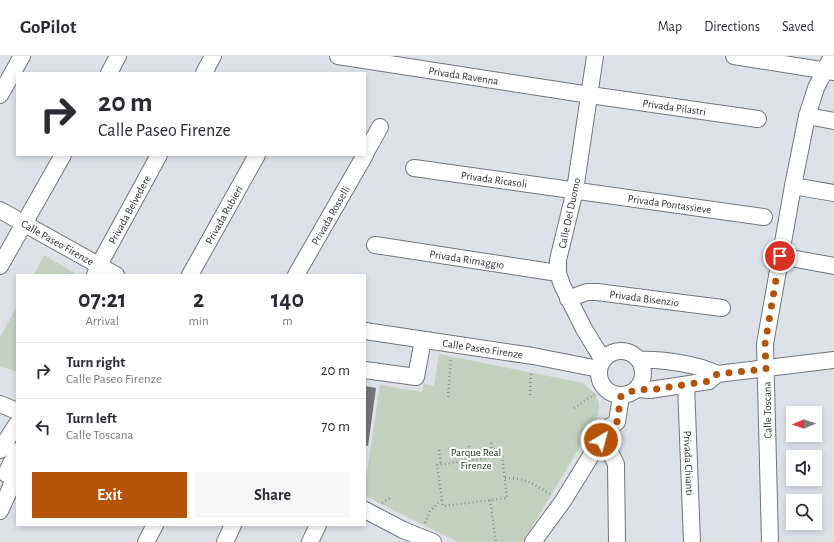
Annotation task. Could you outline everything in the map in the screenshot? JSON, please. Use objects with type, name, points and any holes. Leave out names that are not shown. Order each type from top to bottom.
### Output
[{"type":"street","points":[[0,95],[22,56]]},
{"type":"street","points":[[110,72],[118,56]]},
{"type":"street","points":[[205,72],[213,56]]},
{"type":"street","name":"Privada Ravenna","points":[[338,56],[590,95]]},
{"type":"street","name":"Calle Del Duomo","points":[[595,56],[575,190],[558,260],[558,273],[568,299],[602,364]]},
{"type":"street","points":[[734,56],[830,66]]},
{"type":"street","name":"Calle Toscana","points":[[770,542],[765,344],[807,116],[816,88],[830,66]]},
{"type":"street","name":"Privada Pilastri","points":[[590,95],[758,119]]},
{"type":"street","points":[[807,116],[834,122]]},
{"type":"street","name":"Privada Rosselli","points":[[366,153],[380,127]]},
{"type":"street","points":[[0,266],[62,156]]},
{"type":"street","name":"Privada Belvedere","points":[[97,270],[158,156]]},
{"type":"street","name":"Privada Rubieri","points":[[191,274],[256,156]]},
{"type":"street","name":"Privada Rosselli","points":[[297,274],[364,156]]},
{"type":"street","name":"Privada Ricasoli","points":[[414,168],[575,190]]},
{"type":"street","points":[[793,186],[834,193]]},
{"type":"street","name":"Privada Pontassieve","points":[[575,190],[764,217]]},
{"type":"street","name":"Calle Paseo Firenze","points":[[0,210],[25,224],[97,270],[112,274]]},
{"type":"street","name":"Privada Rimaggio","points":[[375,245],[558,273]]},
{"type":"street","points":[[780,256],[834,266]]},
{"type":"street","name":"Privada Bisenzio","points":[[568,299],[587,292],[596,292],[722,308]]},
{"type":"street","name":"Calle Paseo Firenze","points":[[366,331],[533,356],[602,364]]},
{"type":"street","points":[[366,370],[416,377],[423,340]]},
{"type":"street","points":[[533,542],[563,501],[604,434],[617,422],[612,392],[600,379],[602,364],[611,353],[621,351],[631,353],[639,360],[643,370],[642,380],[637,389]]},
{"type":"street","points":[[639,360],[652,360],[708,368],[717,374]]},
{"type":"street","points":[[612,392],[637,389],[650,390],[686,385],[709,381],[717,374],[834,360]]},
{"type":"street","name":"Privada Chianti","points":[[686,385],[692,542]]},
{"type":"street","points":[[0,404],[16,411]]},
{"type":"street","points":[[0,450],[16,426]]},
{"type":"street","points":[[604,434],[616,464],[617,542]]},
{"type":"street","points":[[0,511],[5,488],[16,454]]},
{"type":"street","points":[[5,488],[16,468]]},
{"type":"street","points":[[366,511],[400,536],[426,539]]},
{"type":"street","points":[[146,542],[154,526]]},
{"type":"street","points":[[225,542],[233,526]]},
{"type":"street","points":[[310,542],[318,526]]},
{"type":"path","points":[[448,397],[452,344]]},
{"type":"path","points":[[530,395],[531,370]]},
{"type":"path","points":[[574,408],[612,392]]},
{"type":"path","points":[[491,443],[493,458]]},
{"type":"path","points":[[469,446],[471,460]]},
{"type":"path","points":[[439,450],[441,465]]},
{"type":"path","points":[[502,456],[508,498],[443,506],[437,465],[493,458],[502,456]]},
{"type":"path","points":[[505,478],[519,478],[530,482],[563,501]]},
{"type":"path","points":[[426,539],[430,511],[442,500]]},
{"type":"path","points":[[490,500],[496,542]]},
{"type":"green space","points":[[44,255],[76,274],[34,274]]},
{"type":"green space","points":[[16,308],[16,372],[0,366],[0,337]]},
{"type":"green space","name":"Parque Real Firenze","points":[[439,354],[583,383],[595,395],[599,403],[596,420],[523,542],[458,542],[366,496],[366,479],[380,385],[422,392],[424,384],[434,386]]},
{"type":"building","points":[[366,386],[376,388],[368,446],[366,445]]},
{"type":"route","points":[[601,440],[608,428],[617,422],[621,396],[637,389],[650,390],[686,385],[709,381],[717,374],[766,369],[765,344],[780,256]]}]
